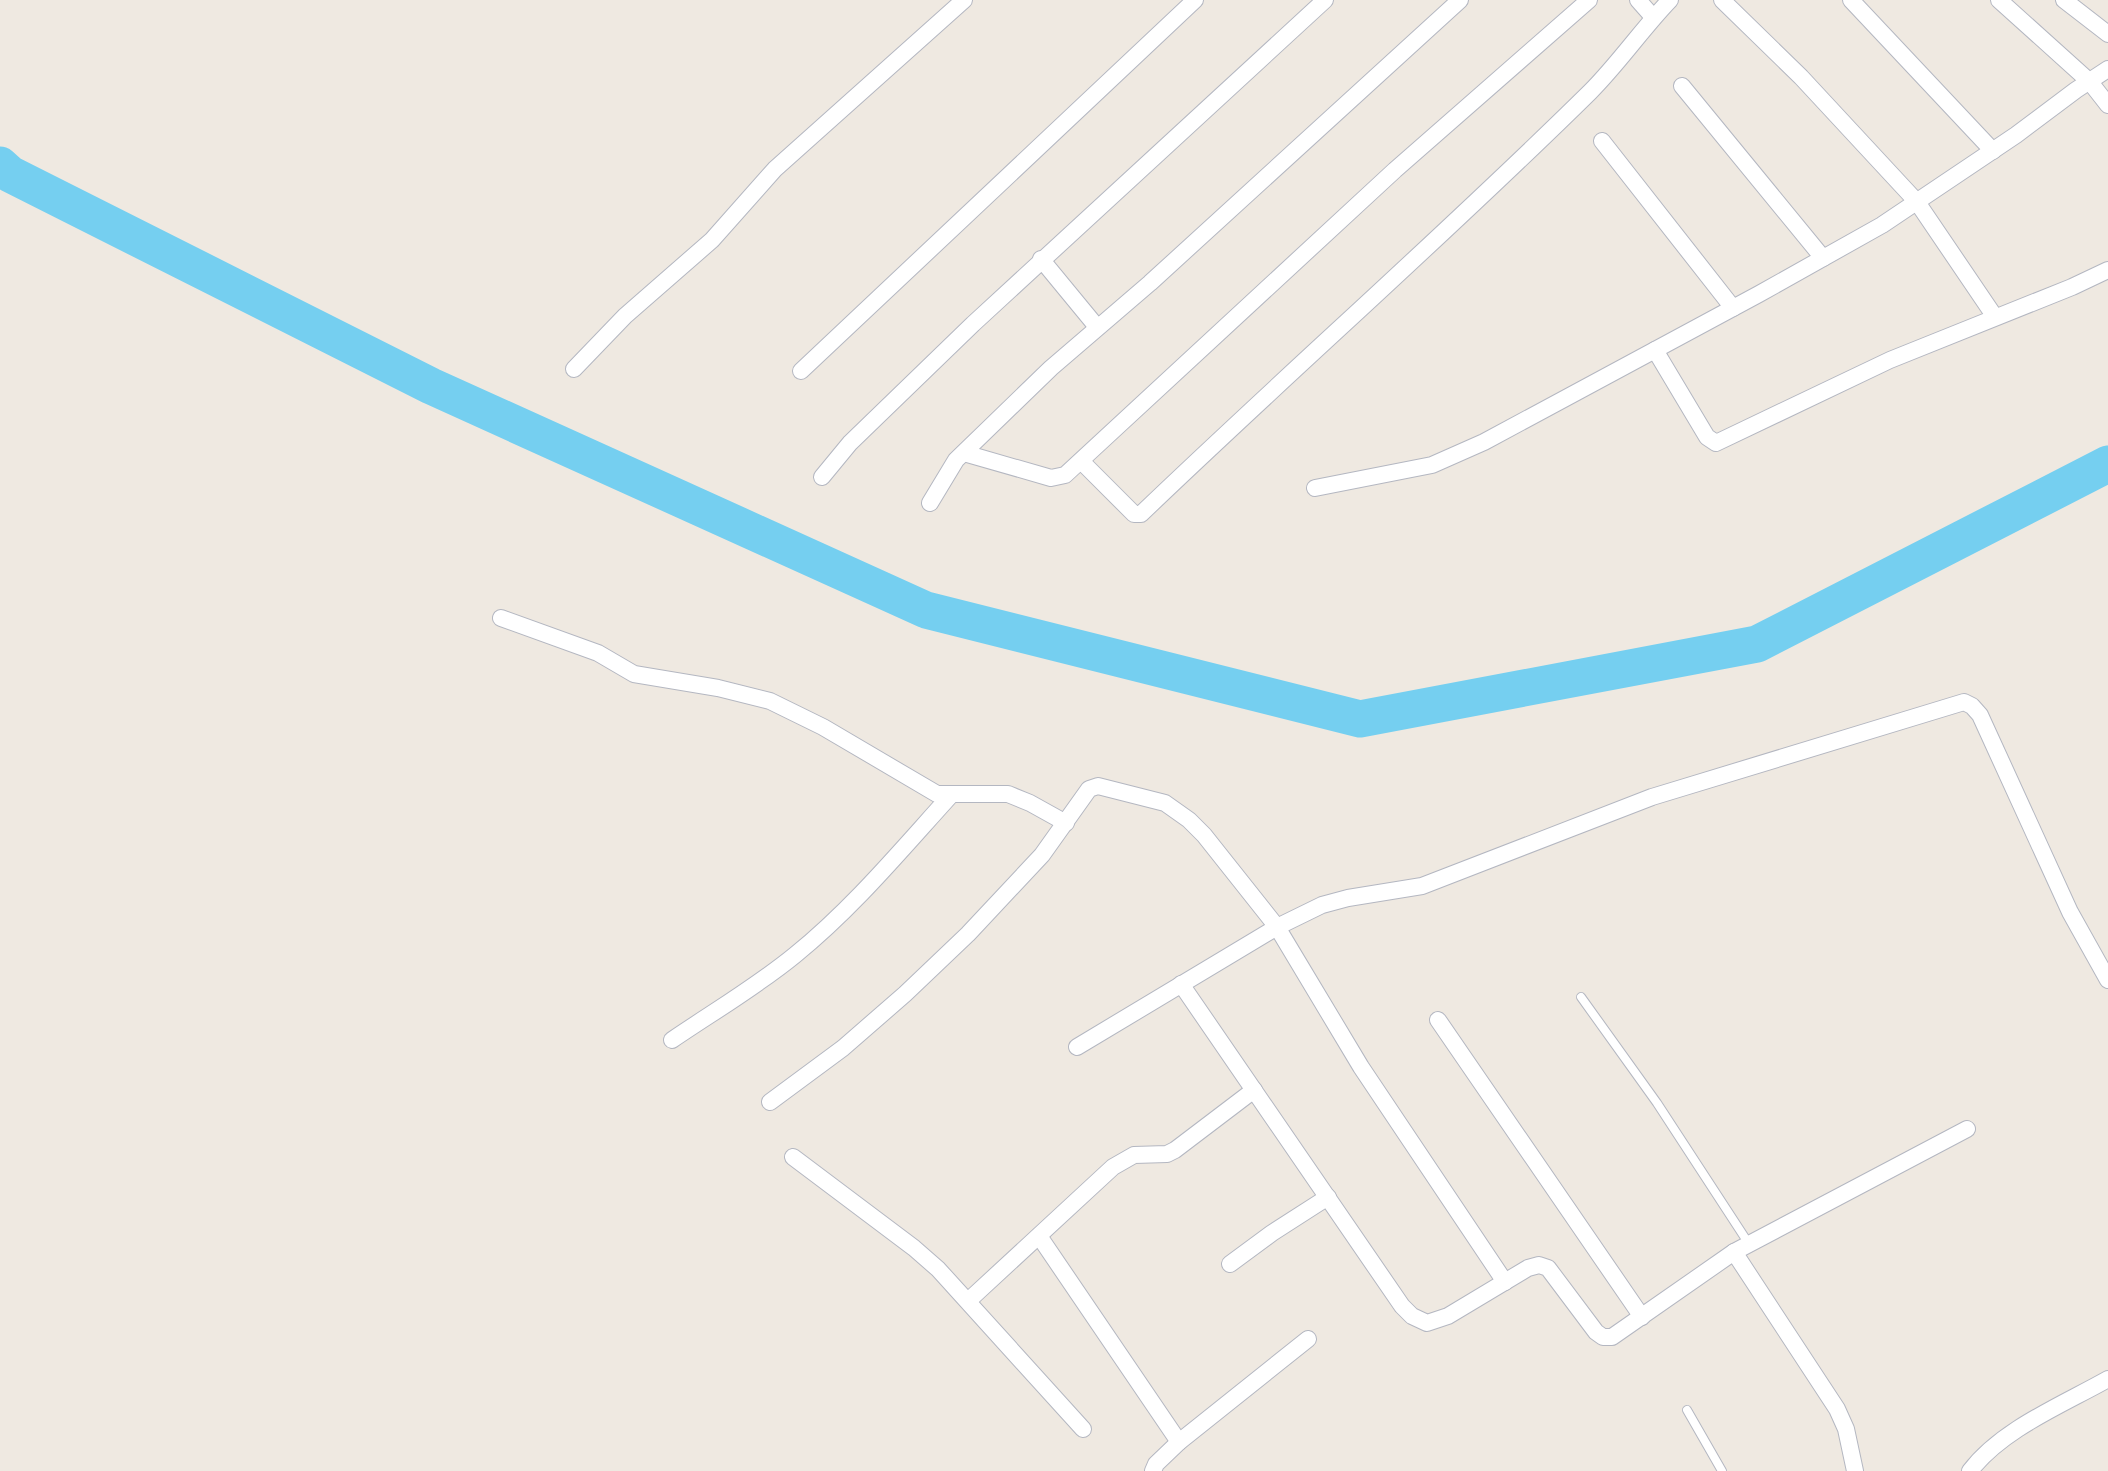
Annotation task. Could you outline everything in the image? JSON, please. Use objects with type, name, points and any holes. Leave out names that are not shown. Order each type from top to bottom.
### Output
[{"type":"street","points":[[574,369],[625,316],[712,240],[775,169],[964,0]]},
{"type":"street","points":[[801,371],[1195,0]]},
{"type":"street","points":[[821,477],[850,443],[1041,259],[1325,0]]},
{"type":"street","points":[[930,503],[950,467],[1051,368],[1150,283],[1460,0]]},
{"type":"street","points":[[964,453],[1056,479],[1065,475],[1395,170],[1589,0]]},
{"type":"street","points":[[1638,0],[1653,17]]},
{"type":"street","points":[[1081,461],[1134,514],[1141,514],[1591,90],[1636,42],[1653,17],[1670,0]]},
{"type":"street","points":[[1722,0],[1801,77],[1917,202],[1995,317]]},
{"type":"street","points":[[1852,0],[1993,151]]},
{"type":"street","points":[[1999,0],[2090,82],[2108,105]]},
{"type":"street","points":[[2064,0],[2108,34]]},
{"type":"street","points":[[1315,488],[1432,465],[1457,455],[1823,258],[1917,202],[2108,69]]},
{"type":"street","points":[[1682,86],[1823,258]]},
{"type":"street","points":[[1602,141],[1733,308]]},
{"type":"street","points":[[1041,259],[1097,327]]},
{"type":"street","points":[[1655,350],[1707,437],[1716,443],[1890,360],[2108,270]]},
{"type":"street","points":[[501,618],[598,653],[634,674],[718,688],[770,701],[823,727],[931,791],[951,795],[1008,794],[1066,823]]},
{"type":"street","points":[[1077,1047],[1277,927],[1322,905],[1422,886],[1652,797],[1964,702],[1980,715],[2070,912],[2107,977]]},
{"type":"street","points":[[770,1102],[843,1048],[905,995],[1021,879],[1066,823],[1085,792],[1094,787],[1118,790],[1165,803],[1189,820],[1277,927],[1361,1067],[1505,1282]]},
{"type":"street","points":[[672,1040],[795,955],[865,890],[951,795]]},
{"type":"street","points":[[1181,984],[1402,1306],[1419,1321],[1427,1323],[1436,1322],[1528,1268],[1543,1265],[1596,1332],[1603,1337],[1618,1334],[1734,1252],[1967,1129]]},
{"type":"street","points":[[1438,1020],[1642,1317]]},
{"type":"street","points":[[968,1301],[1125,1159],[1145,1153],[1167,1154],[1175,1150],[1254,1090]]},
{"type":"street","points":[[793,1157],[938,1269],[1083,1429]]},
{"type":"street","points":[[1230,1264],[1272,1233],[1328,1198]]},
{"type":"street","points":[[1039,1236],[1179,1442]]},
{"type":"street","points":[[1734,1252],[1837,1409],[1846,1429],[1855,1471]]},
{"type":"street","points":[[1153,1471],[1156,1464],[1179,1442],[1308,1339]]},
{"type":"street","points":[[1969,1471],[1984,1453],[2004,1438],[2108,1379]]},
{"type":"lane","points":[[1581,997],[1657,1103],[1749,1244]]},
{"type":"lane","points":[[1687,1410],[1722,1471]]},
{"type":"waterway","points":[[0,165],[10,174],[431,386],[926,610],[1360,719],[1757,644],[2108,464]]}]
